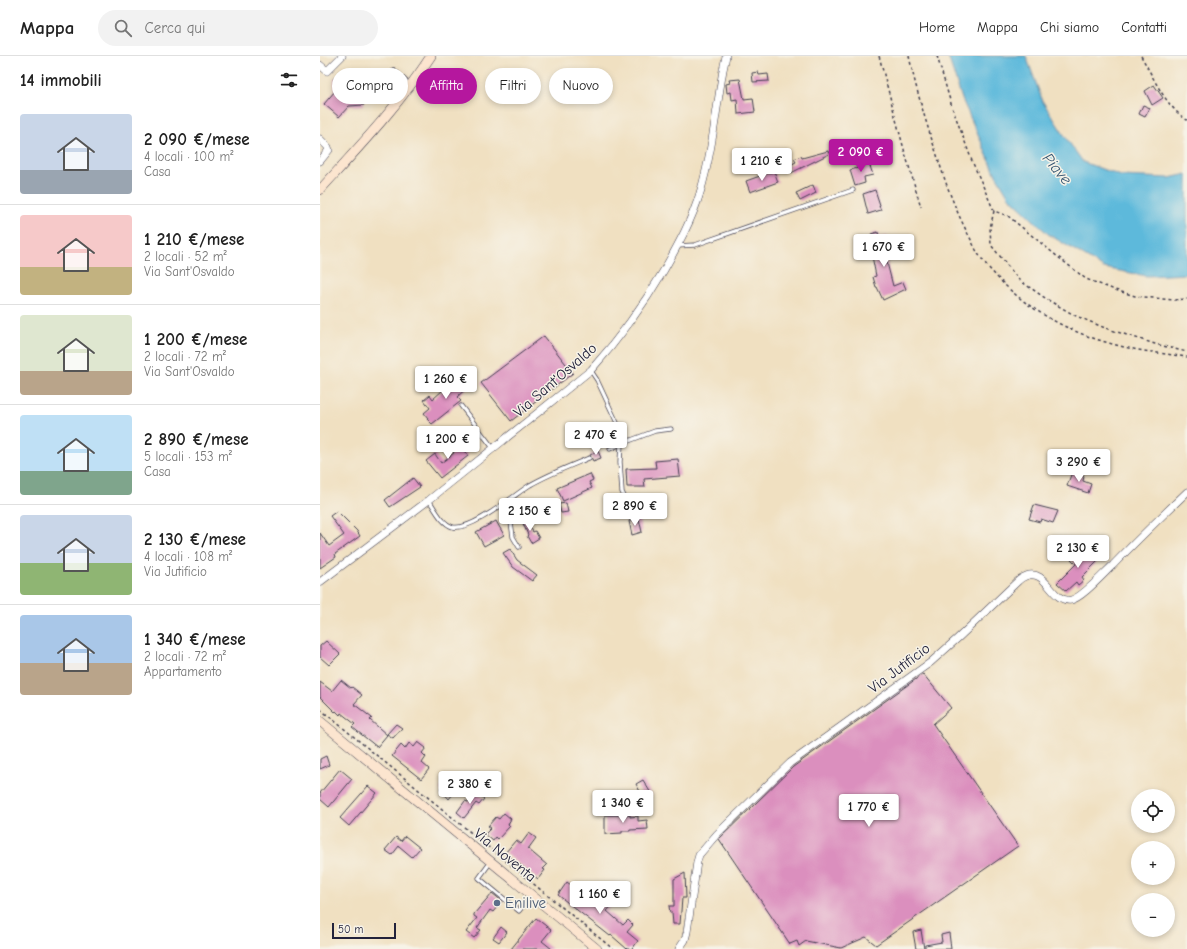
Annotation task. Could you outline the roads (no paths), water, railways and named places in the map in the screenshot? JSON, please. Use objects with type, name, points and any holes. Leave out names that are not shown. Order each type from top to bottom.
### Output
[{"type":"main road","points":[[320,190],[411,86],[430,57]]},
{"type":"main road","name":"Via Noventa","points":[[320,721],[597,949]]},
{"type":"street","points":[[320,65],[327,72],[342,56]]},
{"type":"street","name":"Via Sant'Osvaldo","points":[[320,582],[429,500],[591,370],[618,339],[640,308],[678,246],[693,213],[707,166],[726,56]]},
{"type":"street","points":[[320,139],[329,150],[320,160]]},
{"type":"street","name":"Via Jutificio","points":[[679,949],[685,940],[687,932],[699,855],[717,834],[790,762],[931,662],[1018,580],[1030,575],[1038,576],[1062,598],[1070,600],[1077,598],[1187,492]]},
{"type":"lane","points":[[408,83],[411,86]]},
{"type":"lane","points":[[678,246],[695,245],[853,190]]},
{"type":"lane","points":[[591,370],[626,442]]},
{"type":"lane","points":[[461,406],[493,448]]},
{"type":"lane","points":[[610,449],[655,430],[671,429]]},
{"type":"lane","points":[[621,444],[620,462],[622,492],[632,515]]},
{"type":"lane","points":[[429,500],[447,524],[452,527],[459,527],[480,519],[531,484],[589,458]]},
{"type":"lane","points":[[504,502],[509,507],[513,537],[519,547]]},
{"type":"lane","points":[[491,862],[479,878],[519,911],[532,895]]},
{"type":"water","name":"Piave","points":[[948,56],[1026,56],[1043,102],[1083,162],[1121,176],[1169,178],[1187,174],[1187,274],[1147,276],[1104,268],[1048,234],[1009,197],[996,175],[962,99]]},
{"type":"place","name":"Enilive","points":[[497,903]]}]
